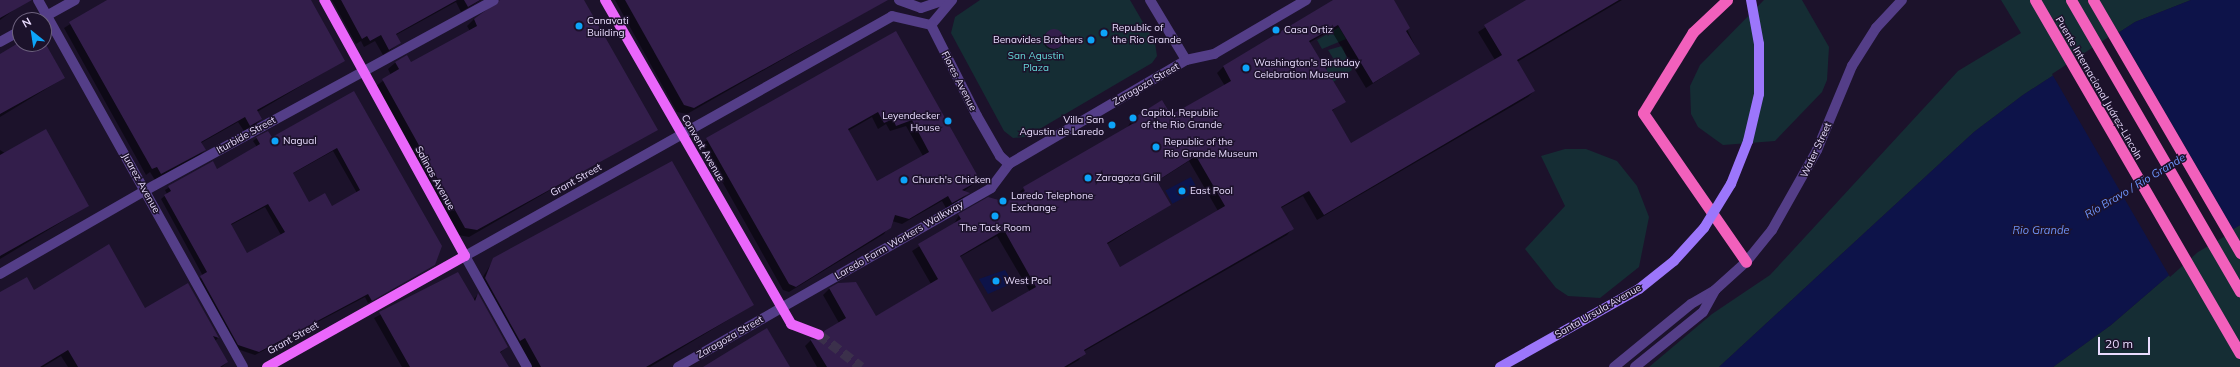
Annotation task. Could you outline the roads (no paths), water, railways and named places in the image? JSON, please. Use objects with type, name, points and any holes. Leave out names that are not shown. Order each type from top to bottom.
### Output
[{"type":"highway","points":[[1727,0],[1693,32],[1643,113],[1746,262]]},
{"type":"highway","name":"Puente Internacional Juárez-Lincoln","points":[[2035,0],[2240,353]]},
{"type":"highway","name":"Puente Internacional Juárez-Lincoln","points":[[2071,0],[2240,291]]},
{"type":"highway","points":[[2093,0],[2240,254]]},
{"type":"main road","name":"Salinas Avenue","points":[[324,0],[465,256]]},
{"type":"main road","name":"Convent Avenue","points":[[605,0],[680,134],[791,324],[819,335]]},
{"type":"main road","name":"Santa Ursula Avenue","points":[[1500,367],[1639,289],[1674,262],[1704,228],[1731,184],[1748,141],[1759,94],[1759,44],[1751,0]]},
{"type":"main road","name":"Grant Street","points":[[267,367],[465,256]]},
{"type":"street","name":"Juarez Avenue","points":[[38,0],[41,12]]},
{"type":"street","points":[[52,13],[76,0]]},
{"type":"street","name":"Iturbide Street","points":[[0,274],[146,190],[494,0]]},
{"type":"street","points":[[902,3],[921,8],[944,0]]},
{"type":"street","points":[[931,25],[952,0]]},
{"type":"street","points":[[1150,0],[1186,60]]},
{"type":"street","name":"Zaragoza Street","points":[[1009,164],[1186,60],[1214,54],[1306,0]]},
{"type":"street","name":"Water Street","points":[[1614,367],[1691,304],[1715,290],[1746,262],[1772,230],[1801,183],[1852,66],[1876,28],[1902,0]]},
{"type":"street","name":"Grant Street","points":[[465,256],[680,134],[898,15],[931,25]]},
{"type":"street","name":"Flores Avenue","points":[[931,25],[977,116],[1000,156],[1009,164]]},
{"type":"street","name":"Juarez Avenue","points":[[52,33],[146,190],[243,367]]},
{"type":"street","points":[[0,42],[12,35]]},
{"type":"street","name":"Laredo Farm Workers Walkway","points":[[781,308],[991,188],[1009,164]]},
{"type":"street","name":"Salinas Avenue","points":[[465,256],[527,367]]},
{"type":"street","name":"Water Street","points":[[1635,367],[1703,312],[1715,290]]},
{"type":"street","name":"Zaragoza Street","points":[[678,367],[781,308]]},
{"type":"water","name":"Rio Grande","points":[[2191,0],[2240,0],[2240,225],[2197,251],[2111,325],[2053,367],[1719,367],[1974,132],[2023,95],[2135,22]]},
{"type":"water","name":"East Pool","points":[[1191,177],[1198,190],[1172,204],[1165,191]]},
{"type":"water","name":"West Pool","points":[[1005,270],[1013,283],[988,294],[979,279]]},
{"type":"tunnel","points":[[819,335],[861,367]]},
{"type":"place","name":"Canavati Building","points":[[579,26]]},
{"type":"place","name":"Casa Ortiz","points":[[1276,30]]},
{"type":"place","name":"Republic of the Rio Grande","points":[[1104,33]]},
{"type":"place","name":"Benavides Brothers","points":[[1091,40]]},
{"type":"place","name":"Washington's Birthday Celebration Museum","points":[[1246,68]]},
{"type":"place","name":"Capitol, Republic of the Rio Grande","points":[[1133,118]]},
{"type":"place","name":"Leyendecker House","points":[[948,121]]},
{"type":"place","name":"Villa San Agustin de Laredo","points":[[1112,125]]},
{"type":"place","name":"Nagual","points":[[275,141]]},
{"type":"place","name":"Republic of the Rio Grande Museum","points":[[1156,147]]},
{"type":"place","name":"Zaragoza Grill","points":[[1088,178]]},
{"type":"place","name":"Church's Chicken","points":[[904,180]]},
{"type":"place","name":"East Pool","points":[[1182,191]]},
{"type":"place","name":"Laredo Telephone Exchange","points":[[1003,201]]},
{"type":"place","name":"The Tack Room","points":[[995,216]]},
{"type":"place","name":"West Pool","points":[[996,281]]},
{"type":"park label","name":"San Agustin Plaza","points":[[1036,60]]},
{"type":"water label","name":"Río Bravo / Rio Grande","points":[[2135,186]]}]
